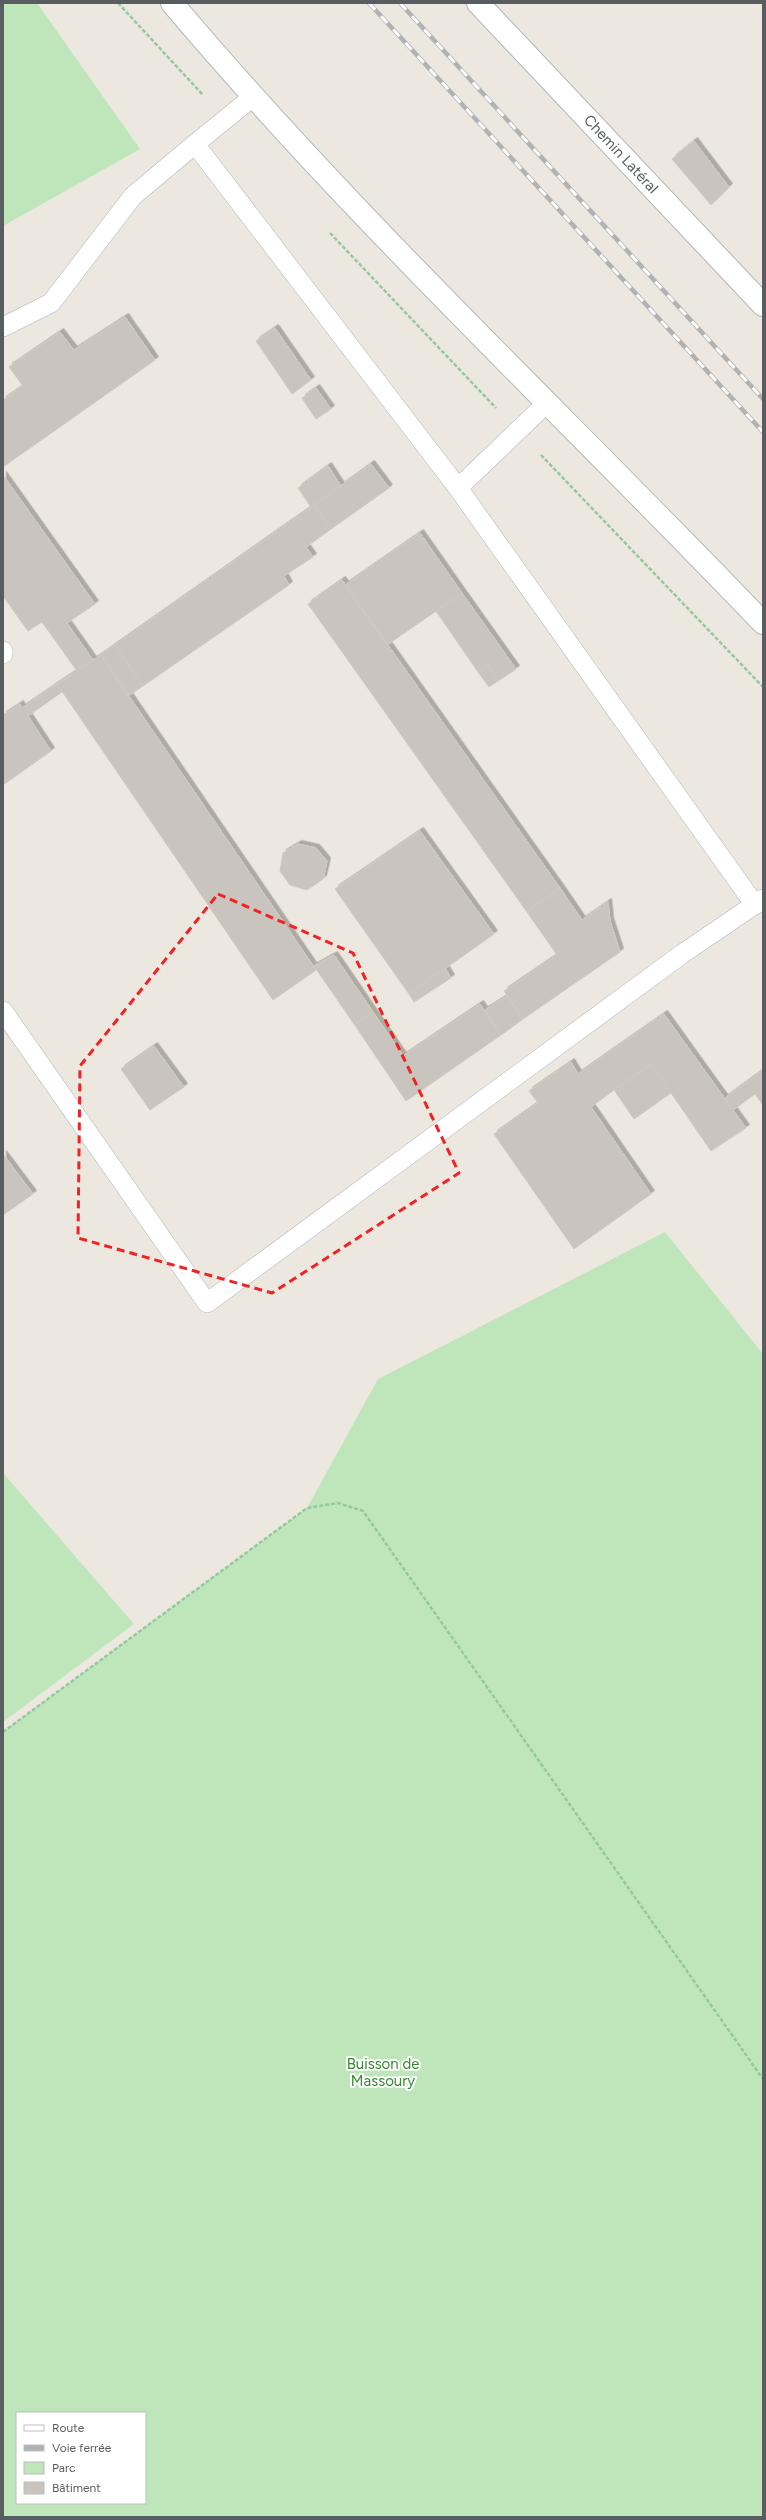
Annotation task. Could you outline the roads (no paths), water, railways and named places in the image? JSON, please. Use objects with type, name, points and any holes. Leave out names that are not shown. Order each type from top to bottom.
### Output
[{"type":"main road","points":[[172,3],[254,96],[399,251],[763,623]]},
{"type":"main road","name":"Chemin Latéral","points":[[478,3],[763,305]]},
{"type":"lane","points":[[3,327],[51,303],[133,196],[254,96]]},
{"type":"lane","points":[[3,1010],[207,1303],[682,954],[759,902],[458,488],[195,144]]},
{"type":"lane","points":[[458,488],[548,402]]},
{"type":"railway","points":[[369,3],[763,432]]},
{"type":"railway","points":[[400,3],[763,399]]},
{"type":"park label","name":"Buisson de Massoury","points":[[383,2072]]}]
